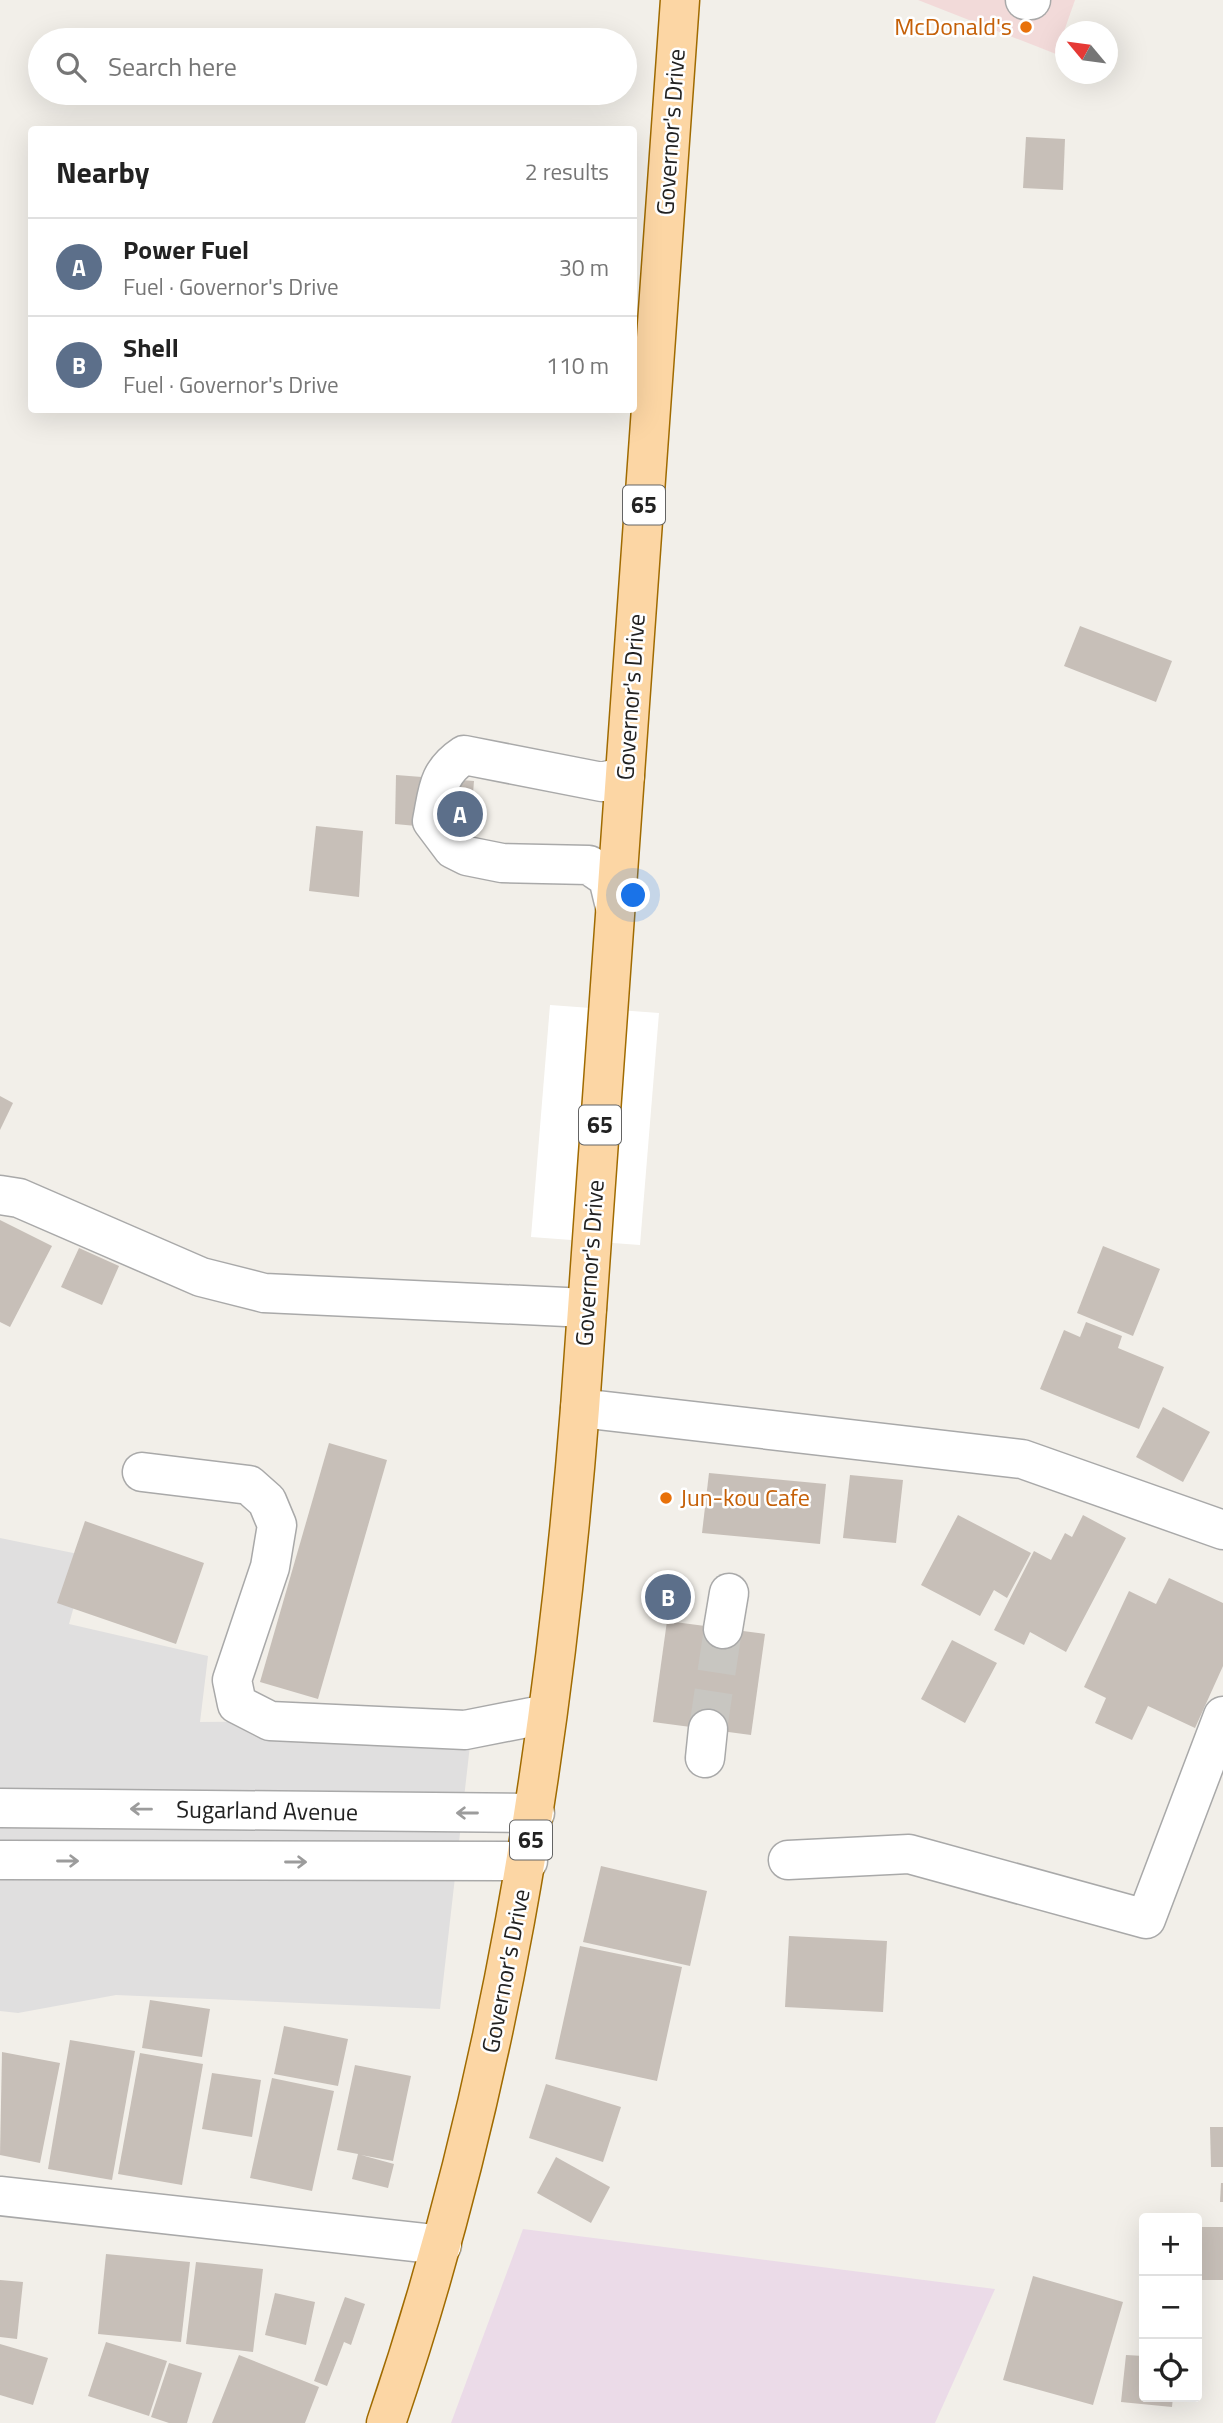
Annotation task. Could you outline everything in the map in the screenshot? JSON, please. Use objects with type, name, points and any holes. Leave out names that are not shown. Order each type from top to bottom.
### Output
[{"type":"main road","name":"Governor's Drive","points":[[386,2423],[442,2245],[488,2057],[528,1861],[566,1567],[580,1408],[680,0]]},
{"type":"street","points":[[1025,0],[1031,0]]},
{"type":"street","points":[[615,907],[608,878],[589,865],[502,863],[467,856],[453,849],[432,821],[439,782],[449,765],[464,755],[603,782],[625,776]]},
{"type":"street","points":[[0,1195],[32,1203],[201,1277],[264,1293],[587,1308]]},
{"type":"street","points":[[580,1408],[1022,1459],[1223,1530]]},
{"type":"street","points":[[142,1472],[249,1485],[267,1501],[277,1525],[270,1567],[232,1680],[237,1704],[270,1721],[452,1729],[547,1714]]},
{"type":"street","points":[[788,1860],[909,1854],[1146,1919],[1223,1716]]},
{"type":"street","name":"Sugarland Avenue","points":[[0,1808],[535,1813]]},
{"type":"street","points":[[366,1863],[367,1812]]},
{"type":"street","name":"Sugarland Avenue","points":[[0,1860],[366,1863],[528,1861]]},
{"type":"street","points":[[0,2196],[442,2245]]},
{"type":"shaded area","name":"McDonald's","points":[[918,0],[1075,0],[1068,21],[1055,21],[1055,54]]},
{"type":"shaded area","points":[[0,1538],[88,1556],[69,1624],[208,1656],[200,1722],[473,1719],[440,2009],[116,1995],[18,2013],[0,2011]]},
{"type":"shaded area","points":[[523,2229],[995,2289],[935,2423],[451,2423]]},
{"type":"pier","points":[[550,1005],[659,1013],[640,1245],[531,1237]]},
{"type":"building","points":[[1026,137],[1065,139],[1063,190],[1023,188]]},
{"type":"building","points":[[1080,626],[1172,661],[1156,702],[1064,666]]},
{"type":"building","points":[[396,775],[474,781],[470,831],[395,824]]},
{"type":"building","points":[[316,826],[363,831],[359,897],[309,891]]},
{"type":"building","points":[[0,1096],[13,1103],[0,1130]]},
{"type":"building","points":[[0,1220],[52,1246],[10,1327],[0,1322]]},
{"type":"building","points":[[1103,1246],[1160,1269],[1133,1336],[1077,1313]]},
{"type":"building","points":[[79,1248],[119,1266],[102,1305],[61,1287]]},
{"type":"building","points":[[1086,1322],[1122,1336],[1118,1348],[1164,1367],[1139,1429],[1040,1389],[1064,1330],[1080,1337]]},
{"type":"building","points":[[1163,1407],[1210,1432],[1183,1482],[1136,1457]]},
{"type":"building","points":[[329,1443],[387,1460],[318,1699],[260,1682]]},
{"type":"building","points":[[709,1473],[826,1484],[820,1544],[702,1533]]},
{"type":"building","points":[[850,1475],[903,1480],[896,1543],[843,1538]]},
{"type":"building","points":[[958,1515],[1031,1553],[1007,1598],[994,1590],[980,1616],[921,1585]]},
{"type":"building","points":[[1083,1515],[1126,1538],[1066,1652],[1030,1632],[1024,1645],[994,1630],[1034,1551],[1051,1560],[1065,1533],[1072,1537]]},
{"type":"building","points":[[85,1521],[204,1563],[176,1644],[57,1603]]},
{"type":"building","points":[[1169,1578],[1223,1603],[1223,1666],[1195,1728],[1148,1706],[1132,1740],[1095,1723],[1106,1698],[1084,1687],[1129,1591],[1156,1604]]},
{"type":"building","points":[[667,1621],[765,1634],[751,1735],[653,1722]]},
{"type":"building","points":[[952,1640],[997,1663],[965,1723],[921,1699]]},
{"type":"building","points":[[601,1866],[707,1891],[690,1966],[583,1942]]},
{"type":"building","points":[[789,1936],[887,1941],[883,2012],[785,2007]]},
{"type":"building","points":[[580,1946],[682,1967],[657,2081],[555,2059]]},
{"type":"building","points":[[150,2000],[210,2009],[202,2057],[142,2048]]},
{"type":"building","points":[[284,2026],[348,2039],[338,2086],[274,2074]]},
{"type":"building","points":[[70,2040],[135,2051],[112,2180],[48,2169]]},
{"type":"building","points":[[2,2052],[60,2063],[40,2163],[0,2155]]},
{"type":"building","points":[[140,2053],[203,2064],[182,2185],[118,2174]]},
{"type":"building","points":[[355,2065],[411,2076],[393,2161],[361,2155],[394,2164],[388,2188],[352,2179],[358,2154],[337,2150]]},
{"type":"building","points":[[212,2073],[261,2080],[252,2137],[202,2129]]},
{"type":"building","points":[[272,2078],[334,2091],[312,2191],[250,2178]]},
{"type":"building","points":[[546,2084],[621,2107],[603,2162],[529,2138]]},
{"type":"building","points":[[1210,2127],[1223,2127],[1223,2167],[1211,2167]]},
{"type":"building","points":[[556,2157],[610,2187],[591,2223],[537,2193]]},
{"type":"building","points":[[1223,2183],[1223,2202],[1220,2202]]},
{"type":"building","points":[[1202,2227],[1223,2227],[1223,2280],[1202,2280]]},
{"type":"building","points":[[106,2254],[190,2262],[181,2342],[98,2334]]},
{"type":"building","points":[[196,2262],[263,2269],[253,2352],[186,2344]]},
{"type":"building","points":[[1033,2276],[1123,2302],[1093,2405],[1003,2380]]},
{"type":"building","points":[[0,2280],[23,2282],[17,2339],[0,2337]]},
{"type":"building","points":[[275,2293],[315,2302],[306,2345],[265,2335]]},
{"type":"building","points":[[345,2297],[365,2304],[351,2345],[344,2342],[327,2386],[314,2381]]},
{"type":"building","points":[[106,2342],[167,2361],[149,2416],[88,2396]]},
{"type":"building","points":[[0,2344],[48,2358],[33,2405],[0,2395]]},
{"type":"building","points":[[239,2355],[319,2387],[305,2423],[212,2423]]},
{"type":"building","points":[[1126,2355],[1139,2356],[1139,2402],[1172,2402],[1172,2407],[1121,2402]]},
{"type":"building","points":[[169,2363],[202,2373],[187,2423],[169,2423],[151,2417]]},
{"type":"tunnel","points":[[708,1729],[723,1629]]},
{"type":"place","name":"McDonald's","points":[[1026,27]]},
{"type":"place","name":"Power Fuel","points":[[460,814]]},
{"type":"place","name":"Jun-kou Cafe","points":[[666,1498]]},
{"type":"place","name":"Shell","points":[[668,1597]]}]
